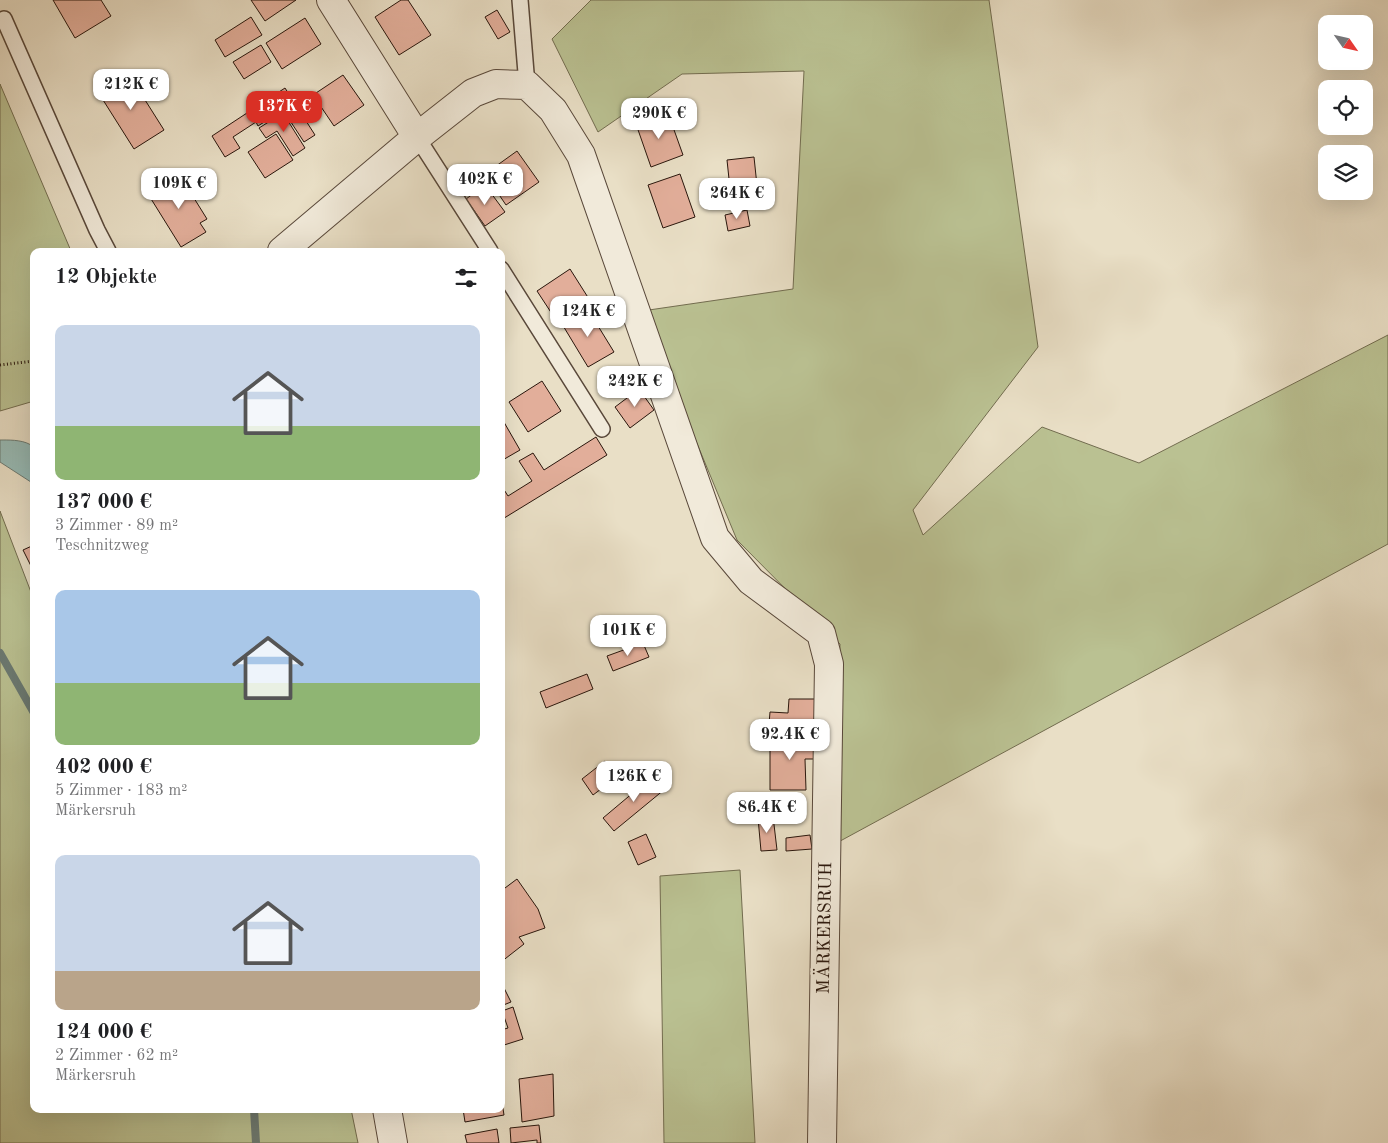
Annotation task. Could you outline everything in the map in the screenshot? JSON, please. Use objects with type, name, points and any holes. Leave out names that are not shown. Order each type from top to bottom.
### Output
[{"type":"street","points":[[331,0],[417,136]]},
{"type":"street","points":[[286,248],[417,136],[473,93],[496,84],[527,84]]},
{"type":"street","name":"MÄRKERSRUH","points":[[527,84],[553,110],[581,155],[715,538],[751,582],[820,633],[829,664],[822,1143]]},
{"type":"street","points":[[388,1113],[394,1143]]},
{"type":"lane","points":[[520,0],[527,84]]},
{"type":"lane","points":[[4,19],[106,248]]},
{"type":"lane","points":[[417,136],[488,248]]},
{"type":"lane","points":[[505,276],[602,429]]},
{"type":"path","points":[[0,364],[30,361]]},
{"type":"green space","points":[[591,0],[989,0],[1038,347],[913,510],[923,535],[1042,427],[1139,463],[1388,335],[1388,544],[831,846],[840,644],[737,540],[642,311],[793,289],[804,71],[682,74],[598,132],[552,39]]},
{"type":"green space","points":[[0,84],[70,248],[30,248],[30,402],[0,411]]},
{"type":"green space","points":[[0,511],[30,590],[30,1113],[352,1113],[358,1143],[0,1143]]},
{"type":"green space","points":[[740,870],[755,1143],[664,1143],[660,876]]},
{"type":"water","points":[[0,440],[15,440],[30,445],[30,481],[0,462]]},
{"type":"building","points":[[53,0],[101,0],[111,16],[75,38]]},
{"type":"building","points":[[251,0],[296,0],[265,21]]},
{"type":"building","points":[[401,0],[408,0],[431,35],[399,55],[375,17]]},
{"type":"building","points":[[497,10],[510,32],[498,39],[485,17]]},
{"type":"building","points":[[251,17],[262,35],[225,57],[215,40]]},
{"type":"building","points":[[305,18],[321,44],[282,69],[266,43]]},
{"type":"building","points":[[261,45],[271,62],[244,79],[233,62]]},
{"type":"building","points":[[128,73],[164,130],[134,149],[98,92]]},
{"type":"building","points":[[343,75],[364,105],[334,126],[313,95]]},
{"type":"building","points":[[285,88],[315,135],[304,142],[283,110],[258,126],[256,122],[233,137],[240,148],[225,157],[212,136]]},
{"type":"building","points":[[283,113],[305,148],[293,156],[277,131],[266,138],[259,128]]},
{"type":"building","points":[[668,113],[683,155],[651,167],[636,124]]},
{"type":"building","points":[[276,134],[293,160],[265,178],[248,152]]},
{"type":"building","points":[[517,151],[539,182],[506,205],[485,174]]},
{"type":"building","points":[[754,157],[758,195],[731,198],[727,160]]},
{"type":"building","points":[[179,174],[207,219],[200,223],[206,232],[181,247],[148,194]]},
{"type":"building","points":[[680,174],[695,217],[663,228],[648,185]]},
{"type":"building","points":[[485,185],[505,212],[485,226],[466,199]]},
{"type":"building","points":[[747,210],[750,226],[728,231],[725,215]]},
{"type":"building","points":[[570,269],[589,299],[556,320],[537,291]]},
{"type":"building","points":[[587,308],[614,352],[588,367],[562,324]]},
{"type":"building","points":[[542,381],[561,411],[528,432],[509,402]]},
{"type":"building","points":[[639,389],[654,410],[630,428],[615,407]]},
{"type":"building","points":[[505,424],[520,450],[505,459]]},
{"type":"building","points":[[596,437],[607,455],[505,518],[505,491],[508,496],[532,481],[519,461],[533,453],[544,470]]},
{"type":"building","points":[[30,547],[30,564],[23,550]]},
{"type":"building","points":[[643,643],[649,657],[613,671],[607,656]]},
{"type":"building","points":[[587,674],[593,689],[546,708],[540,692]]},
{"type":"building","points":[[789,699],[815,699],[815,725],[769,724],[770,712],[788,713]]},
{"type":"building","points":[[770,736],[815,736],[816,759],[805,759],[806,790],[770,790]]},
{"type":"building","points":[[605,761],[617,777],[593,795],[582,779]]},
{"type":"building","points":[[653,776],[665,789],[614,831],[603,818]]},
{"type":"building","points":[[773,816],[777,850],[761,851],[758,818]]},
{"type":"building","points":[[646,834],[656,857],[638,865],[628,842]]},
{"type":"building","points":[[810,835],[812,849],[786,851],[786,838]]},
{"type":"building","points":[[517,879],[538,909],[545,928],[519,937],[524,944],[505,959],[505,888]]},
{"type":"building","points":[[505,990],[511,1002],[505,1004]]},
{"type":"building","points":[[513,1007],[523,1039],[505,1045],[505,1029],[508,1028],[505,1020],[505,1010]]},
{"type":"building","points":[[553,1074],[554,1116],[522,1122],[519,1079]]},
{"type":"building","points":[[464,1113],[504,1113],[504,1115],[465,1122]]},
{"type":"building","points":[[539,1125],[541,1143],[537,1143],[537,1140],[511,1143],[510,1128]]},
{"type":"building","points":[[497,1129],[499,1143],[467,1143],[465,1135]]},
{"type":"waterway","points":[[0,653],[30,706]]},
{"type":"waterway","points":[[254,1113],[256,1143]]}]
